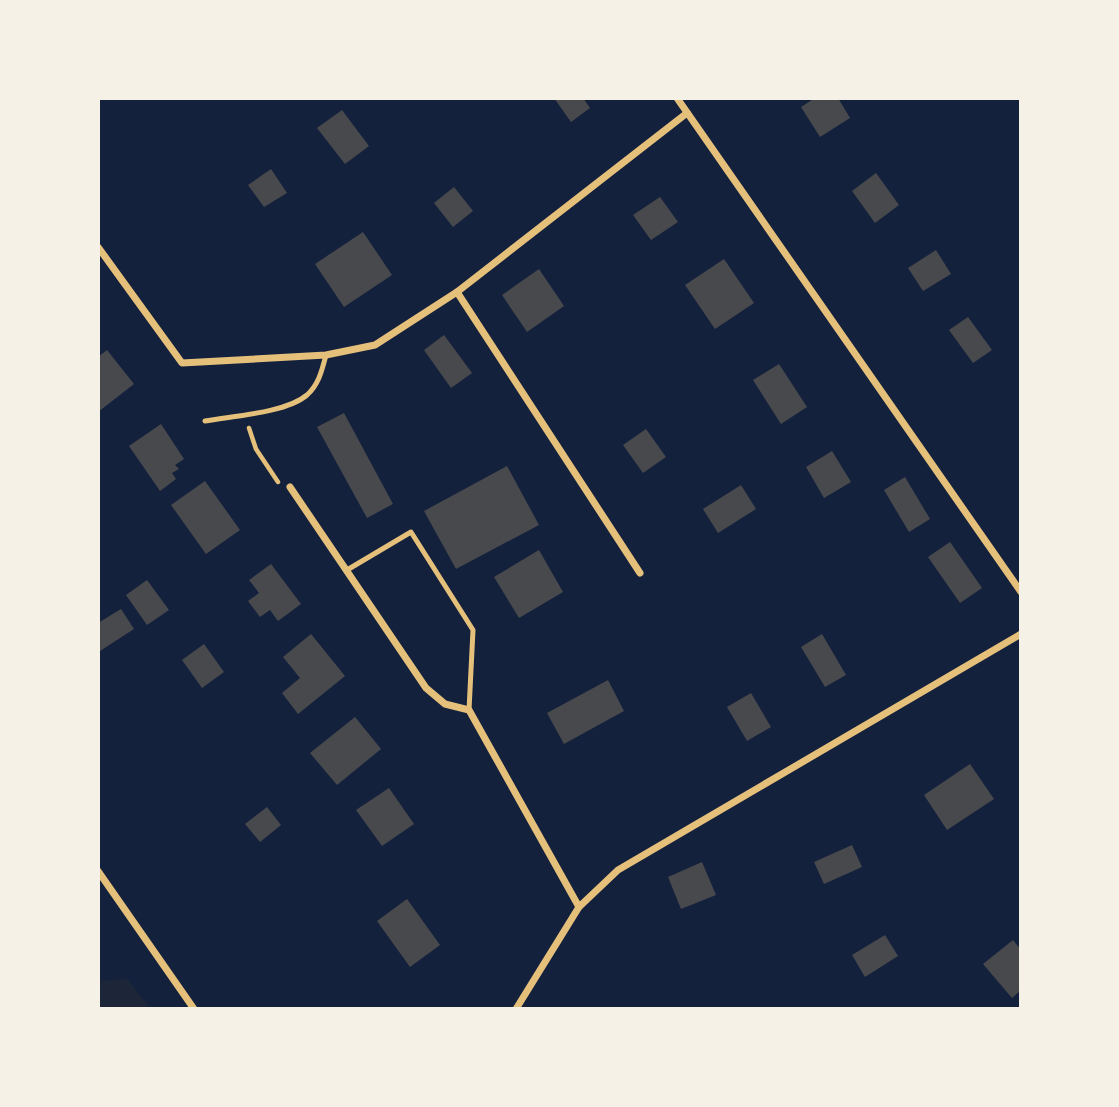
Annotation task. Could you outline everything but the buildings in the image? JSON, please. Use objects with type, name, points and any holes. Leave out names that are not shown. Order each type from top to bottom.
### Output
[{"type":"street","points":[[677,98],[1021,592]]},
{"type":"street","points":[[98,247],[182,363],[326,355],[375,345],[457,292],[687,113]]},
{"type":"street","points":[[457,292],[640,573]]},
{"type":"street","points":[[290,488],[426,688],[445,704],[470,710],[579,907]]},
{"type":"street","points":[[516,1009],[579,907],[618,870],[1021,634]]},
{"type":"street","points":[[98,871],[194,1009]]},
{"type":"lane","points":[[205,421],[285,406],[306,396],[320,380],[326,355]]},
{"type":"lane","points":[[347,570],[411,532],[472,630],[470,710]]},
{"type":"path","points":[[245,414],[256,449],[280,484],[290,488]]},
{"type":"shaded area","points":[[127,979],[151,1009],[98,1009],[98,981]]}]
